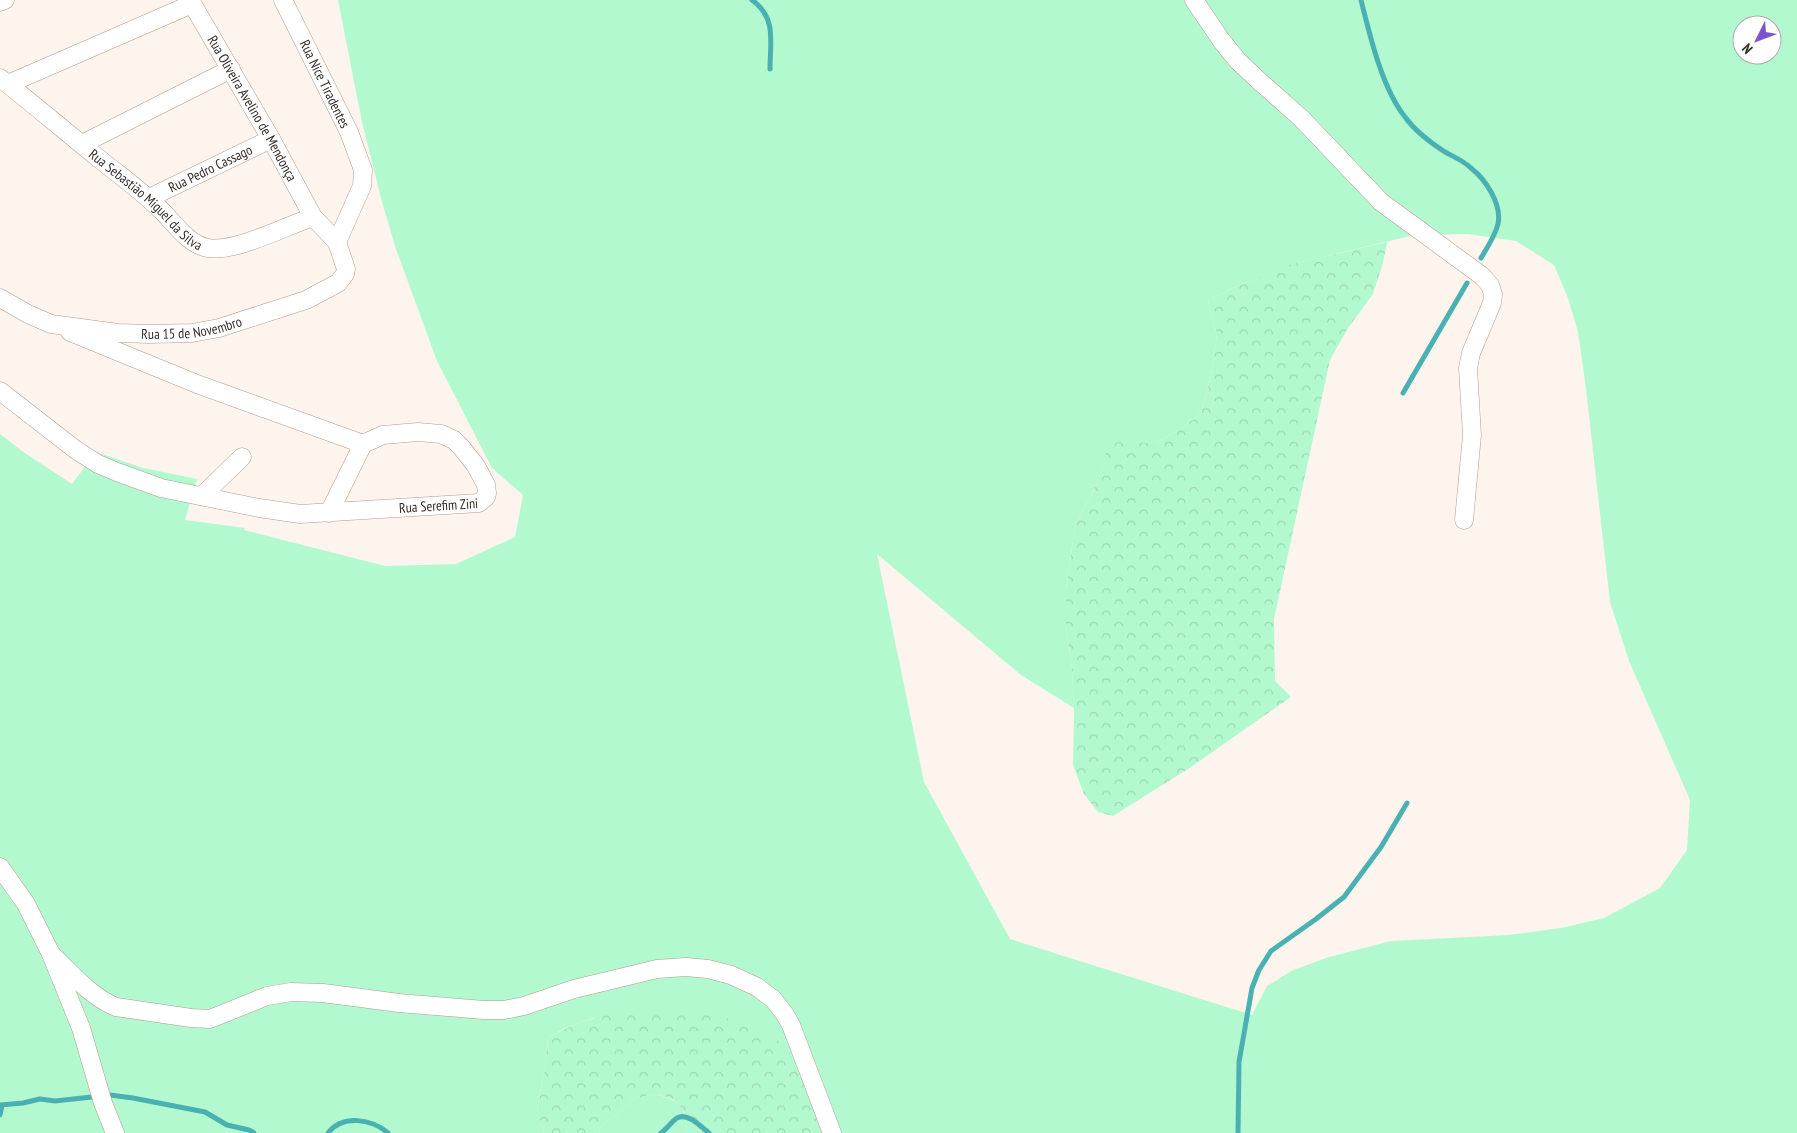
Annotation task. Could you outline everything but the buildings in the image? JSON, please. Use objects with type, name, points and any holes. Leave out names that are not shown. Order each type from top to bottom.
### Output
[{"type":"street","points":[[0,2],[5,0]]},
{"type":"street","name":"Rua Nice Tiradentes","points":[[283,0],[349,132],[363,170],[362,186],[337,242]]},
{"type":"street","points":[[1194,0],[1221,40],[1238,61],[1302,118],[1380,202],[1476,272],[1490,285],[1493,294],[1492,304],[1471,353],[1468,368],[1472,435],[1464,520]]},
{"type":"street","points":[[4,81],[191,2]]},
{"type":"street","name":"Rua Oliveira Avelino de Mendonça","points":[[191,2],[271,139],[313,217],[337,242]]},
{"type":"street","points":[[82,144],[231,69]]},
{"type":"street","name":"Rua Sebastião Miguel da Silva","points":[[4,81],[149,198],[185,235],[195,243],[206,248],[219,249],[248,242],[313,217]]},
{"type":"street","name":"Rua Pedro Cassago","points":[[149,198],[271,139]]},
{"type":"street","name":"Rua 15 de Novembro","points":[[0,298],[28,314],[51,324],[118,333],[192,333],[241,322],[306,300],[338,283],[346,269],[337,242]]},
{"type":"street","points":[[51,324],[110,350],[197,384],[363,444],[329,513]]},
{"type":"street","name":"Rua Serefim Zini","points":[[0,391],[76,450],[98,464],[161,488],[300,514],[479,503],[486,497],[488,492],[476,466],[461,447],[448,437],[441,434],[418,432],[383,435],[363,444]]},
{"type":"street","points":[[202,496],[242,457]]},
{"type":"street","points":[[0,866],[26,904],[52,954],[85,1038],[103,1103],[115,1133]]},
{"type":"street","points":[[52,954],[94,995],[104,1002],[116,1006],[202,1019],[219,1016],[266,996],[291,992],[323,993],[484,1010],[504,1010],[524,1006],[574,989],[657,969],[686,967],[708,969],[731,975],[758,987],[773,999],[784,1012],[792,1025],[832,1133]]},
{"type":"green space","points":[[338,0],[1797,0],[1797,1133],[825,1133],[593,1018],[563,1029],[548,1038],[545,1068],[537,1109],[544,1133],[0,1133],[0,434],[72,484],[96,452],[143,468],[197,479],[185,520],[245,528],[244,530],[385,566],[456,564],[515,537],[523,495],[492,468],[437,361],[396,249],[362,122]],"holes":[[[1468,234],[1516,241],[1554,265],[1568,298],[1578,332],[1586,389],[1610,602],[1629,661],[1690,800],[1687,850],[1660,888],[1604,918],[1561,928],[1509,935],[1391,941],[1329,957],[1293,970],[1267,986],[1252,1015],[1010,939],[924,782],[877,554],[1021,675],[1074,708],[1072,668],[1066,626],[1066,589],[1075,526],[1098,482],[1109,443],[1156,443],[1182,428],[1201,413],[1211,376],[1217,335],[1208,301],[1233,288],[1290,265],[1414,235]]]},
{"type":"green space","points":[[1387,242],[1383,263],[1373,294],[1348,328],[1330,360],[1274,619],[1275,681],[1291,697],[1191,767],[1113,816],[1098,812],[1084,794],[1073,765],[1074,708],[1072,668],[1066,626],[1066,589],[1075,526],[1098,482],[1109,442],[1156,443],[1182,428],[1201,413],[1211,376],[1217,335],[1208,301],[1233,288],[1289,265]]},
{"type":"green space","points":[[653,1009],[684,1011],[729,1019],[758,1030],[780,1042],[791,1054],[803,1076],[825,1133],[685,1133],[687,1130],[684,1111],[673,1099],[656,1094],[636,1098],[594,1133],[544,1133],[537,1109],[545,1068],[548,1038],[573,1025],[599,1017]]},
{"type":"green space","points":[[656,1094],[671,1099],[680,1105],[686,1121],[687,1130],[685,1133],[594,1133],[636,1098]]},
{"type":"waterway","points":[[752,0],[760,7],[769,23],[771,40],[770,69]]},
{"type":"waterway","points":[[1361,0],[1383,77],[1397,105],[1418,132],[1477,173],[1492,193],[1498,208],[1498,224],[1481,258]]},
{"type":"waterway","points":[[1403,393],[1467,283]]},
{"type":"waterway","points":[[1238,1133],[1239,1062],[1252,988],[1259,970],[1271,951],[1344,897],[1381,847],[1407,803]]},
{"type":"waterway","points":[[110,1095],[205,1112],[227,1125],[254,1133]]},
{"type":"waterway","points":[[0,1105],[40,1099],[55,1101],[92,1097]]},
{"type":"waterway","points":[[0,1115],[2,1106]]},
{"type":"waterway","points":[[661,1133],[677,1118],[681,1117],[694,1121],[709,1133]]},
{"type":"waterway","points":[[328,1133],[334,1127],[349,1121],[374,1124],[388,1133]]}]
